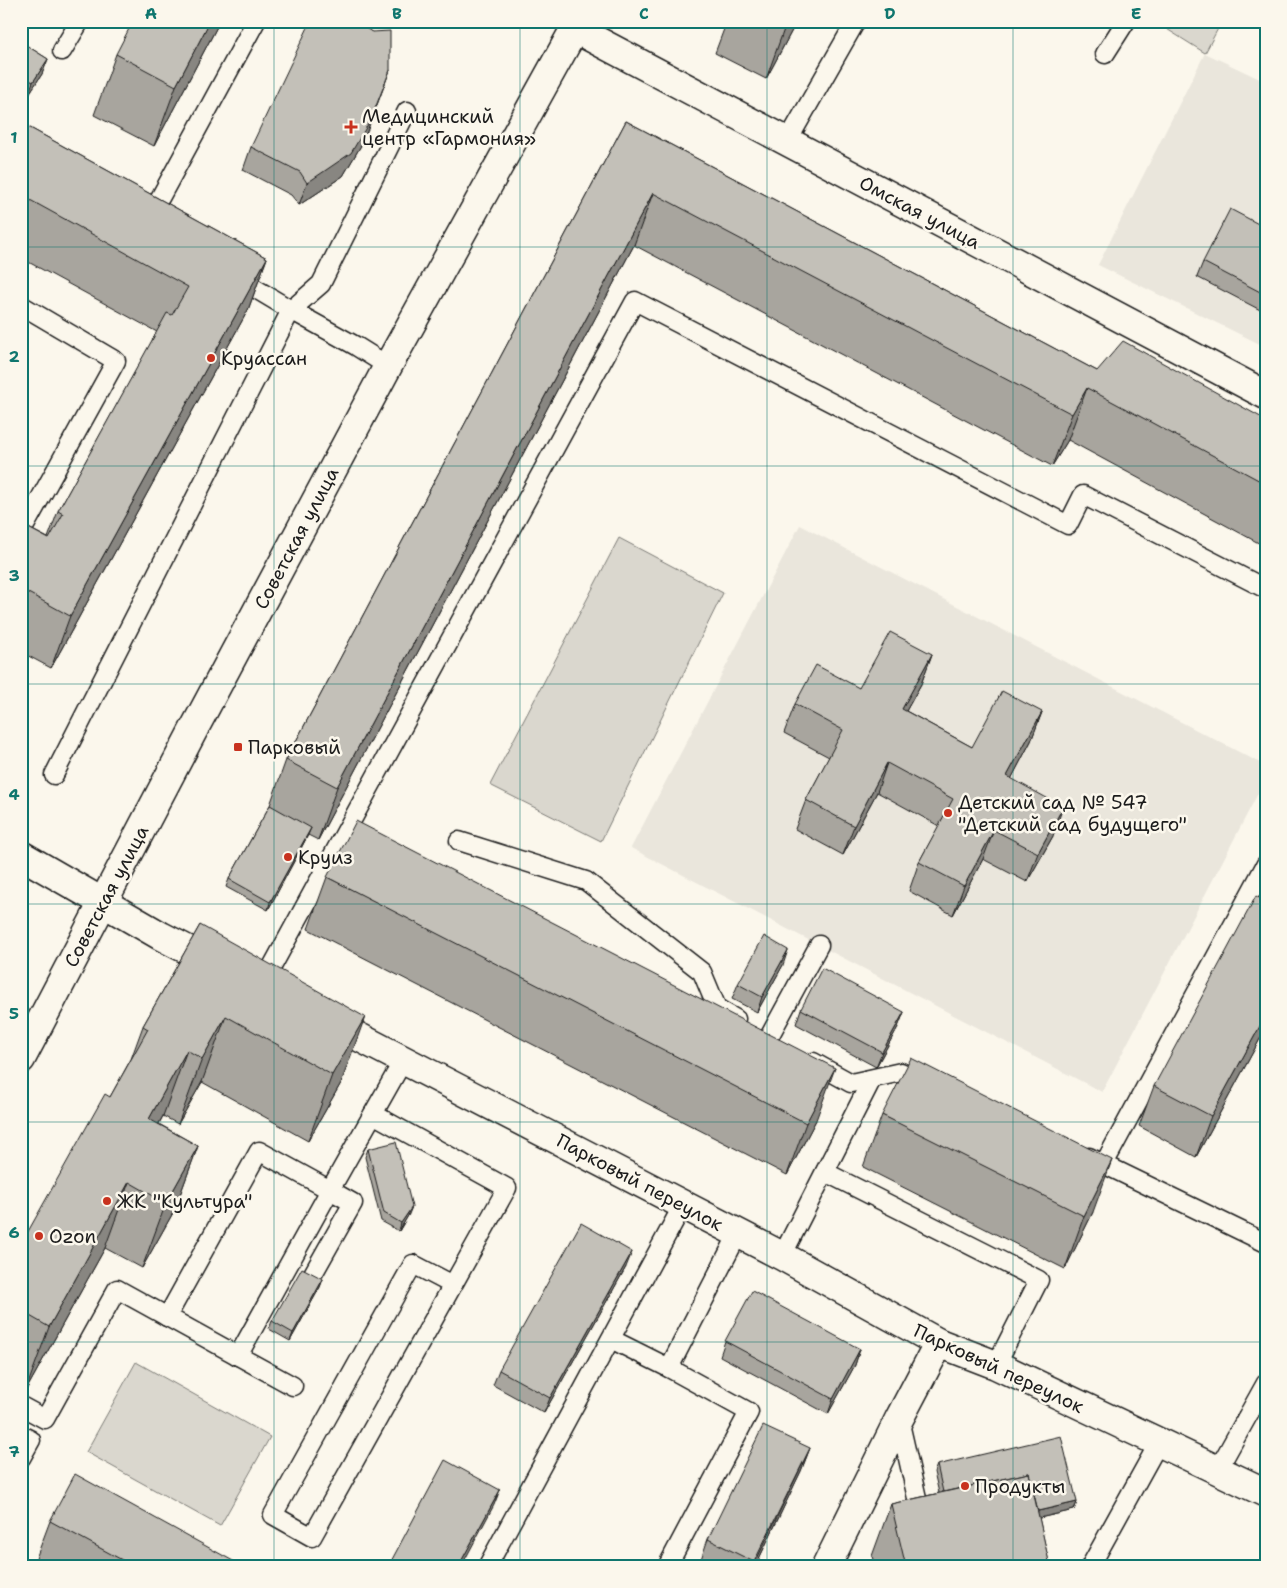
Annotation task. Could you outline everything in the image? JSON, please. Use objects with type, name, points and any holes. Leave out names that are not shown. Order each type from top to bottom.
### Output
[{"type":"street","name":"Омская улица","points":[[577,25],[787,142],[1266,395]]},
{"type":"street","name":"Советская улица","points":[[21,1059],[388,366],[577,25]]},
{"type":"street","points":[[21,855],[161,936],[270,992]]},
{"type":"street","name":"Парковый переулок","points":[[305,1010],[404,1059],[782,1256],[939,1343],[996,1365],[1158,1444],[1266,1493]]},
{"type":"street","points":[[826,1567],[939,1343]]},
{"type":"lane","points":[[62,51],[80,21]]},
{"type":"lane","points":[[163,234],[146,224],[256,21]]},
{"type":"lane","points":[[787,142],[856,21]]},
{"type":"lane","points":[[1104,54],[1126,21]]},
{"type":"lane","points":[[54,775],[291,310],[321,284],[407,111]]},
{"type":"lane","points":[[223,269],[388,366]]},
{"type":"lane","points":[[270,992],[635,301],[1068,525],[1083,495],[1266,589]]},
{"type":"lane","points":[[21,305],[116,361],[21,533]]},
{"type":"lane","points":[[459,841],[586,881],[702,972],[717,1008],[785,1046]]},
{"type":"lane","points":[[1104,1164],[1266,864]]},
{"type":"lane","points":[[769,1037],[819,945]]},
{"type":"lane","points":[[801,1056],[850,1083],[901,1072],[936,1088]]},
{"type":"lane","points":[[238,1356],[404,1059]]},
{"type":"lane","points":[[782,1256],[872,1079]]},
{"type":"lane","points":[[373,1114],[507,1188],[453,1285],[312,1537],[273,1515],[413,1264],[453,1285]]},
{"type":"lane","points":[[167,1317],[259,1151],[353,1203],[309,1281]]},
{"type":"lane","points":[[1078,1152],[1266,1243]]},
{"type":"lane","points":[[825,1172],[1039,1280],[996,1365]]},
{"type":"lane","points":[[487,1567],[683,1205]]},
{"type":"lane","points":[[669,1368],[738,1234]]},
{"type":"lane","points":[[21,1406],[45,1419],[117,1289],[293,1386]]},
{"type":"lane","points":[[612,1339],[749,1412],[667,1567]]},
{"type":"lane","points":[[1217,1471],[1266,1382]]},
{"type":"lane","points":[[899,1419],[924,1528]]},
{"type":"lane","points":[[21,1435],[31,1440],[21,1458]]},
{"type":"lane","points":[[1090,1567],[1158,1444]]},
{"type":"shaded area","points":[[1154,21],[1222,21],[1205,53]]},
{"type":"shaded area","points":[[1205,53],[1266,82],[1266,347],[1098,265]]},
{"type":"shaded area","name":"Детский сад № 547 \"Детский сад будущего\"","points":[[800,525],[1266,766],[1266,778],[1102,1092],[631,848]]},
{"type":"shaded area","points":[[619,538],[723,593],[601,841],[490,785]]},
{"type":"shaded area","points":[[136,1362],[270,1437],[220,1526],[86,1452]]},
{"type":"building","points":[[133,21],[210,21],[176,86],[116,54]]},
{"type":"building","points":[[311,21],[354,21],[372,32],[390,31],[390,70],[371,119],[351,153],[307,183],[300,172],[251,147]]},
{"type":"building","points":[[21,42],[48,59],[33,82],[21,75]]},
{"type":"building","points":[[626,121],[1097,371],[1123,341],[1266,420],[1266,484],[1087,388],[1072,414],[653,193],[337,787],[286,760]]},
{"type":"building","points":[[21,123],[267,258],[70,616],[21,589],[21,524],[49,539],[63,514],[58,511],[167,313],[172,315],[188,287],[21,195]]},
{"type":"building","points":[[1230,209],[1266,228],[1266,295],[1203,262]]},
{"type":"building","points":[[890,632],[932,654],[902,709],[972,747],[1002,691],[1042,712],[1007,776],[1063,807],[1038,853],[994,830],[964,886],[919,862],[953,799],[887,763],[854,826],[806,800],[843,730],[795,704],[816,665],[859,688]]},
{"type":"building","points":[[270,805],[311,828],[270,902],[229,879]]},
{"type":"building","points":[[356,821],[835,1068],[806,1123],[327,877]]},
{"type":"building","points":[[1256,896],[1266,902],[1266,1015],[1211,1116],[1154,1086]]},
{"type":"building","points":[[200,925],[365,1017],[332,1075],[226,1016],[202,1059],[187,1050],[149,1119],[198,1146],[166,1203],[129,1182],[49,1327],[21,1311],[21,1244],[105,1094],[110,1097],[148,1029],[143,1026]]},
{"type":"building","points":[[764,936],[788,950],[762,997],[738,984]]},
{"type":"building","points":[[822,968],[904,1012],[882,1052],[801,1009]]},
{"type":"building","points":[[911,1058],[1112,1160],[1084,1216],[882,1115]]},
{"type":"building","points":[[396,1142],[412,1207],[401,1223],[384,1213],[368,1149]]},
{"type":"building","points":[[581,1223],[632,1252],[550,1398],[499,1370]]},
{"type":"building","points":[[302,1268],[323,1279],[293,1333],[272,1321]]},
{"type":"building","points":[[752,1291],[860,1349],[833,1399],[725,1341]]},
{"type":"building","points":[[763,1426],[810,1448],[754,1562],[708,1539]]},
{"type":"building","points":[[1061,1436],[1077,1502],[1038,1511],[1029,1473],[943,1492],[937,1465]]},
{"type":"building","points":[[445,1460],[500,1490],[458,1567],[388,1567]]},
{"type":"building","points":[[1029,1473],[1050,1566],[906,1567],[891,1504]]},
{"type":"building","points":[[75,1474],[244,1567],[135,1567],[50,1521]]},
{"type":"place","name":"Медицинский центр «Гармония»","points":[[351,127]]},
{"type":"place","name":"Круассан","points":[[211,358]]},
{"type":"place","name":"Парковый","points":[[238,747]]},
{"type":"place","name":"Детский сад № 547 \"Детский сад будущего\"","points":[[948,813]]},
{"type":"place","name":"Круиз","points":[[288,857]]},
{"type":"place","name":"ЖК \"Культура\"","points":[[107,1201]]},
{"type":"place","name":"Ozon","points":[[39,1236]]},
{"type":"place","name":"Продукты","points":[[965,1486]]}]
